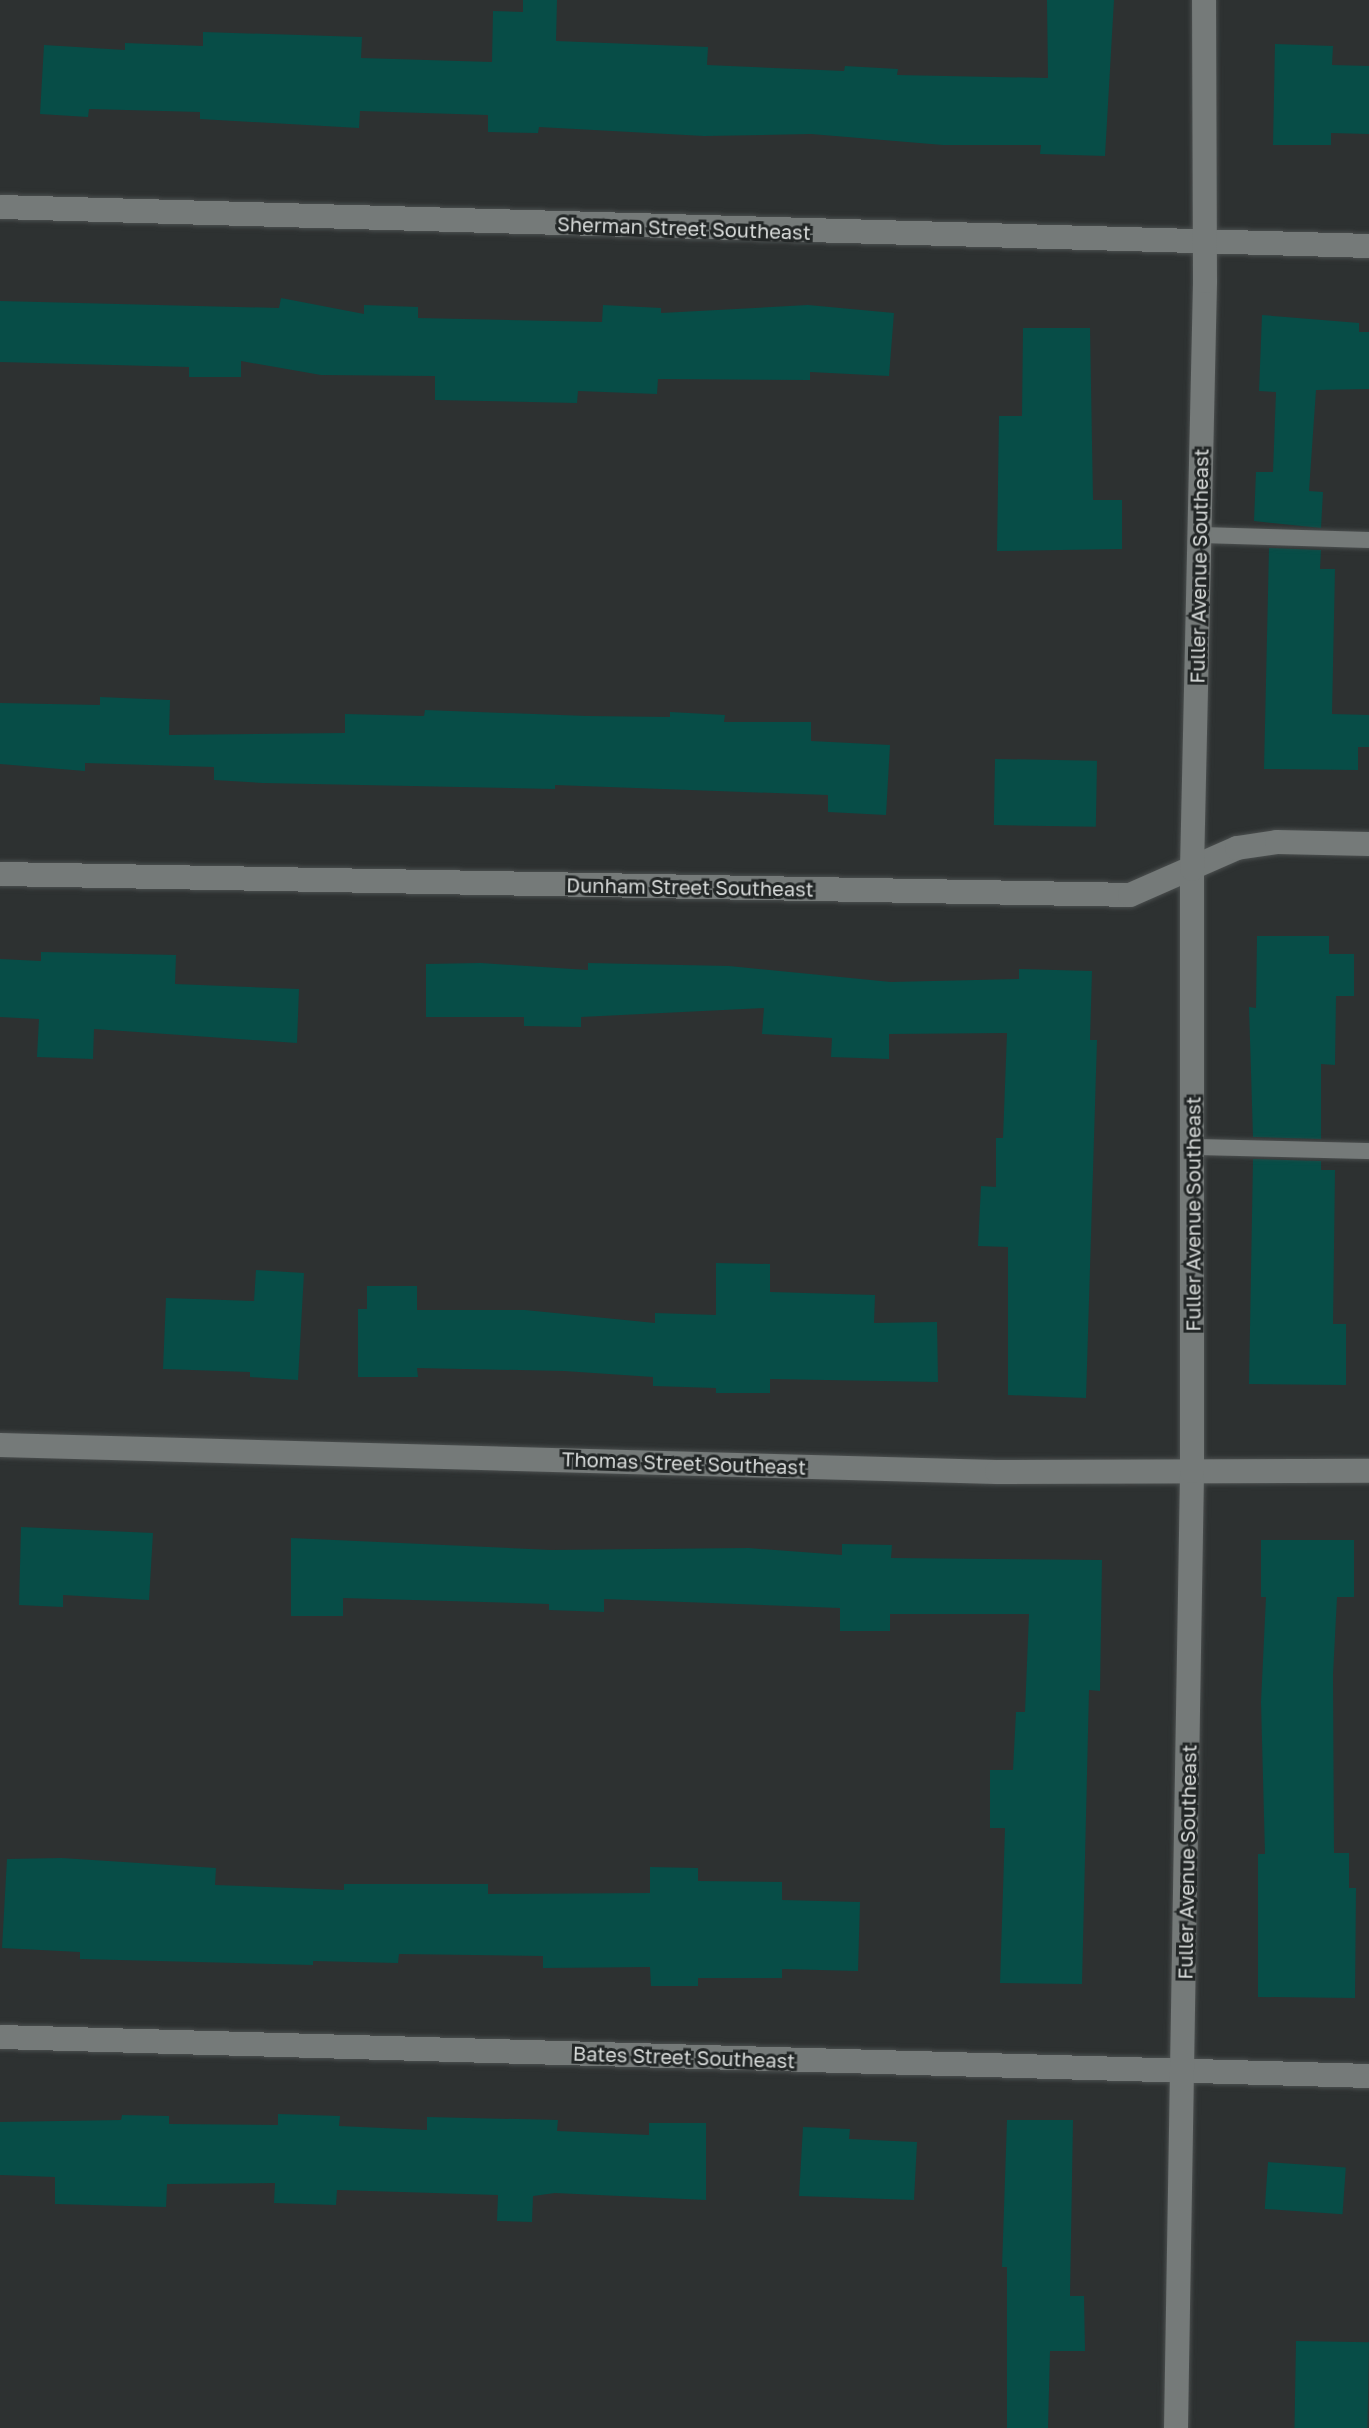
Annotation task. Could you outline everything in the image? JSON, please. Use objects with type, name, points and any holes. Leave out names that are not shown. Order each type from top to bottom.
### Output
[{"type":"street","name":"Fuller Avenue Southeast","points":[[1176,2428],[1192,1471],[1192,869],[1201,535],[1204,0]]},
{"type":"street","name":"Sherman Street Southeast","points":[[0,207],[1369,246]]},
{"type":"street","name":"Dunham Street Southeast","points":[[0,874],[1130,895],[1237,848],[1277,842],[1369,844]]},
{"type":"street","name":"Thomas Street Southeast","points":[[0,1445],[997,1472],[1369,1471]]},
{"type":"street","name":"Bates Street Southeast","points":[[0,2037],[1369,2076]]},
{"type":"lane","points":[[1201,535],[1369,540]]},
{"type":"lane","points":[[1194,1147],[1369,1151]]},
{"type":"building","points":[[523,0],[557,0],[556,41],[708,47],[707,65],[844,71],[845,66],[898,69],[897,75],[1048,78],[1047,0],[1114,0],[1105,156],[1040,154],[1041,145],[943,145],[811,134],[704,136],[539,127],[538,133],[488,132],[488,115],[360,111],[359,128],[200,119],[200,112],[89,109],[88,117],[40,114],[44,45],[125,50],[125,43],[203,46],[203,32],[362,37],[361,58],[492,62],[493,11],[523,12]]},
{"type":"building","points":[[1275,44],[1333,46],[1332,65],[1369,66],[1369,134],[1331,133],[1331,145],[1273,145]]},
{"type":"building","points":[[281,298],[364,314],[364,305],[418,307],[418,318],[602,322],[603,305],[661,308],[661,313],[808,305],[894,313],[889,376],[810,372],[810,380],[658,379],[657,394],[578,391],[577,403],[435,400],[435,376],[321,375],[241,361],[241,377],[189,377],[189,367],[0,362],[0,301],[279,308]]},
{"type":"building","points":[[1262,315],[1359,323],[1359,332],[1369,332],[1369,389],[1316,390],[1309,491],[1323,492],[1321,528],[1254,521],[1256,472],[1273,472],[1276,392],[1259,391]]},
{"type":"building","points":[[1023,328],[1090,328],[1093,500],[1122,500],[1122,549],[997,551],[999,416],[1022,416]]},
{"type":"building","points":[[1269,548],[1321,550],[1320,569],[1335,569],[1332,714],[1369,715],[1369,747],[1358,747],[1358,770],[1264,769]]},
{"type":"building","points":[[100,697],[170,700],[169,735],[345,733],[345,714],[424,716],[425,710],[670,717],[670,712],[725,715],[724,722],[811,722],[811,741],[890,745],[886,815],[828,812],[828,795],[555,785],[555,789],[263,783],[214,780],[214,767],[85,763],[85,771],[0,764],[0,703],[100,705]]},
{"type":"building","points":[[995,759],[1097,761],[1096,827],[994,825]]},
{"type":"building","points":[[1257,936],[1329,936],[1329,954],[1354,954],[1354,996],[1336,996],[1335,1065],[1321,1064],[1321,1139],[1253,1137],[1249,1007],[1256,1008]]},
{"type":"building","points":[[41,952],[176,955],[175,984],[299,989],[297,1043],[94,1029],[93,1059],[37,1057],[39,1019],[0,1017],[0,959],[41,961]]},
{"type":"building","points":[[481,963],[588,970],[588,963],[729,966],[891,982],[1019,979],[1019,969],[1092,971],[1090,1040],[1097,1040],[1086,1398],[1008,1395],[1008,1247],[978,1246],[981,1186],[996,1187],[996,1138],[1003,1138],[1007,1033],[889,1034],[889,1059],[831,1057],[832,1038],[762,1034],[764,1008],[581,1017],[581,1027],[524,1026],[524,1017],[426,1017],[426,964]]},
{"type":"building","points":[[1253,1159],[1321,1161],[1321,1170],[1335,1170],[1333,1324],[1346,1324],[1346,1385],[1249,1384]]},
{"type":"building","points":[[716,1263],[770,1264],[770,1292],[875,1295],[874,1323],[937,1322],[938,1382],[770,1379],[770,1393],[716,1393],[716,1388],[653,1386],[653,1377],[564,1371],[417,1368],[418,1377],[358,1377],[358,1309],[367,1309],[367,1286],[417,1286],[417,1310],[525,1310],[655,1323],[655,1313],[716,1315]]},
{"type":"building","points":[[256,1270],[304,1273],[298,1380],[250,1377],[250,1372],[163,1369],[166,1298],[254,1301]]},
{"type":"building","points":[[21,1527],[153,1533],[149,1600],[63,1595],[63,1607],[19,1605]]},
{"type":"building","points":[[291,1538],[551,1550],[749,1548],[842,1555],[842,1544],[892,1545],[891,1558],[1102,1560],[1100,1691],[1089,1690],[1082,1984],[1000,1983],[1005,1828],[990,1828],[990,1770],[1013,1770],[1016,1712],[1025,1712],[1029,1614],[890,1614],[890,1631],[840,1631],[840,1608],[604,1599],[604,1612],[549,1610],[549,1604],[343,1598],[343,1616],[291,1616]]},
{"type":"building","points":[[1261,1540],[1354,1540],[1354,1597],[1337,1597],[1333,1675],[1334,1853],[1349,1853],[1349,1888],[1356,1888],[1355,1998],[1258,1997],[1258,1854],[1265,1854],[1261,1702],[1266,1597],[1261,1597]]},
{"type":"building","points":[[62,1858],[216,1868],[215,1885],[344,1890],[344,1884],[488,1884],[488,1894],[650,1893],[650,1867],[698,1868],[698,1881],[782,1882],[782,1900],[860,1902],[858,1971],[782,1969],[782,1978],[698,1978],[698,1986],[651,1986],[650,1967],[543,1968],[543,1956],[399,1954],[398,1963],[313,1961],[313,1965],[80,1959],[80,1952],[2,1948],[7,1859]]},
{"type":"building","points":[[278,2114],[340,2116],[339,2126],[427,2130],[427,2117],[558,2120],[557,2131],[649,2135],[649,2123],[706,2123],[706,2200],[555,2193],[533,2196],[532,2222],[497,2221],[498,2195],[337,2190],[336,2205],[274,2203],[275,2183],[167,2184],[166,2207],[55,2204],[55,2177],[0,2175],[0,2122],[121,2120],[122,2115],[169,2116],[169,2124],[278,2125]]},
{"type":"building","points":[[1007,2120],[1073,2120],[1070,2296],[1084,2296],[1085,2351],[1050,2351],[1048,2428],[1007,2428],[1007,2267],[1002,2267]]},
{"type":"building","points":[[803,2127],[850,2129],[849,2139],[917,2142],[914,2200],[799,2196]]},
{"type":"building","points":[[1268,2162],[1346,2167],[1343,2214],[1265,2209]]},
{"type":"building","points":[[1296,2341],[1369,2342],[1367,2428],[1294,2428]]}]
